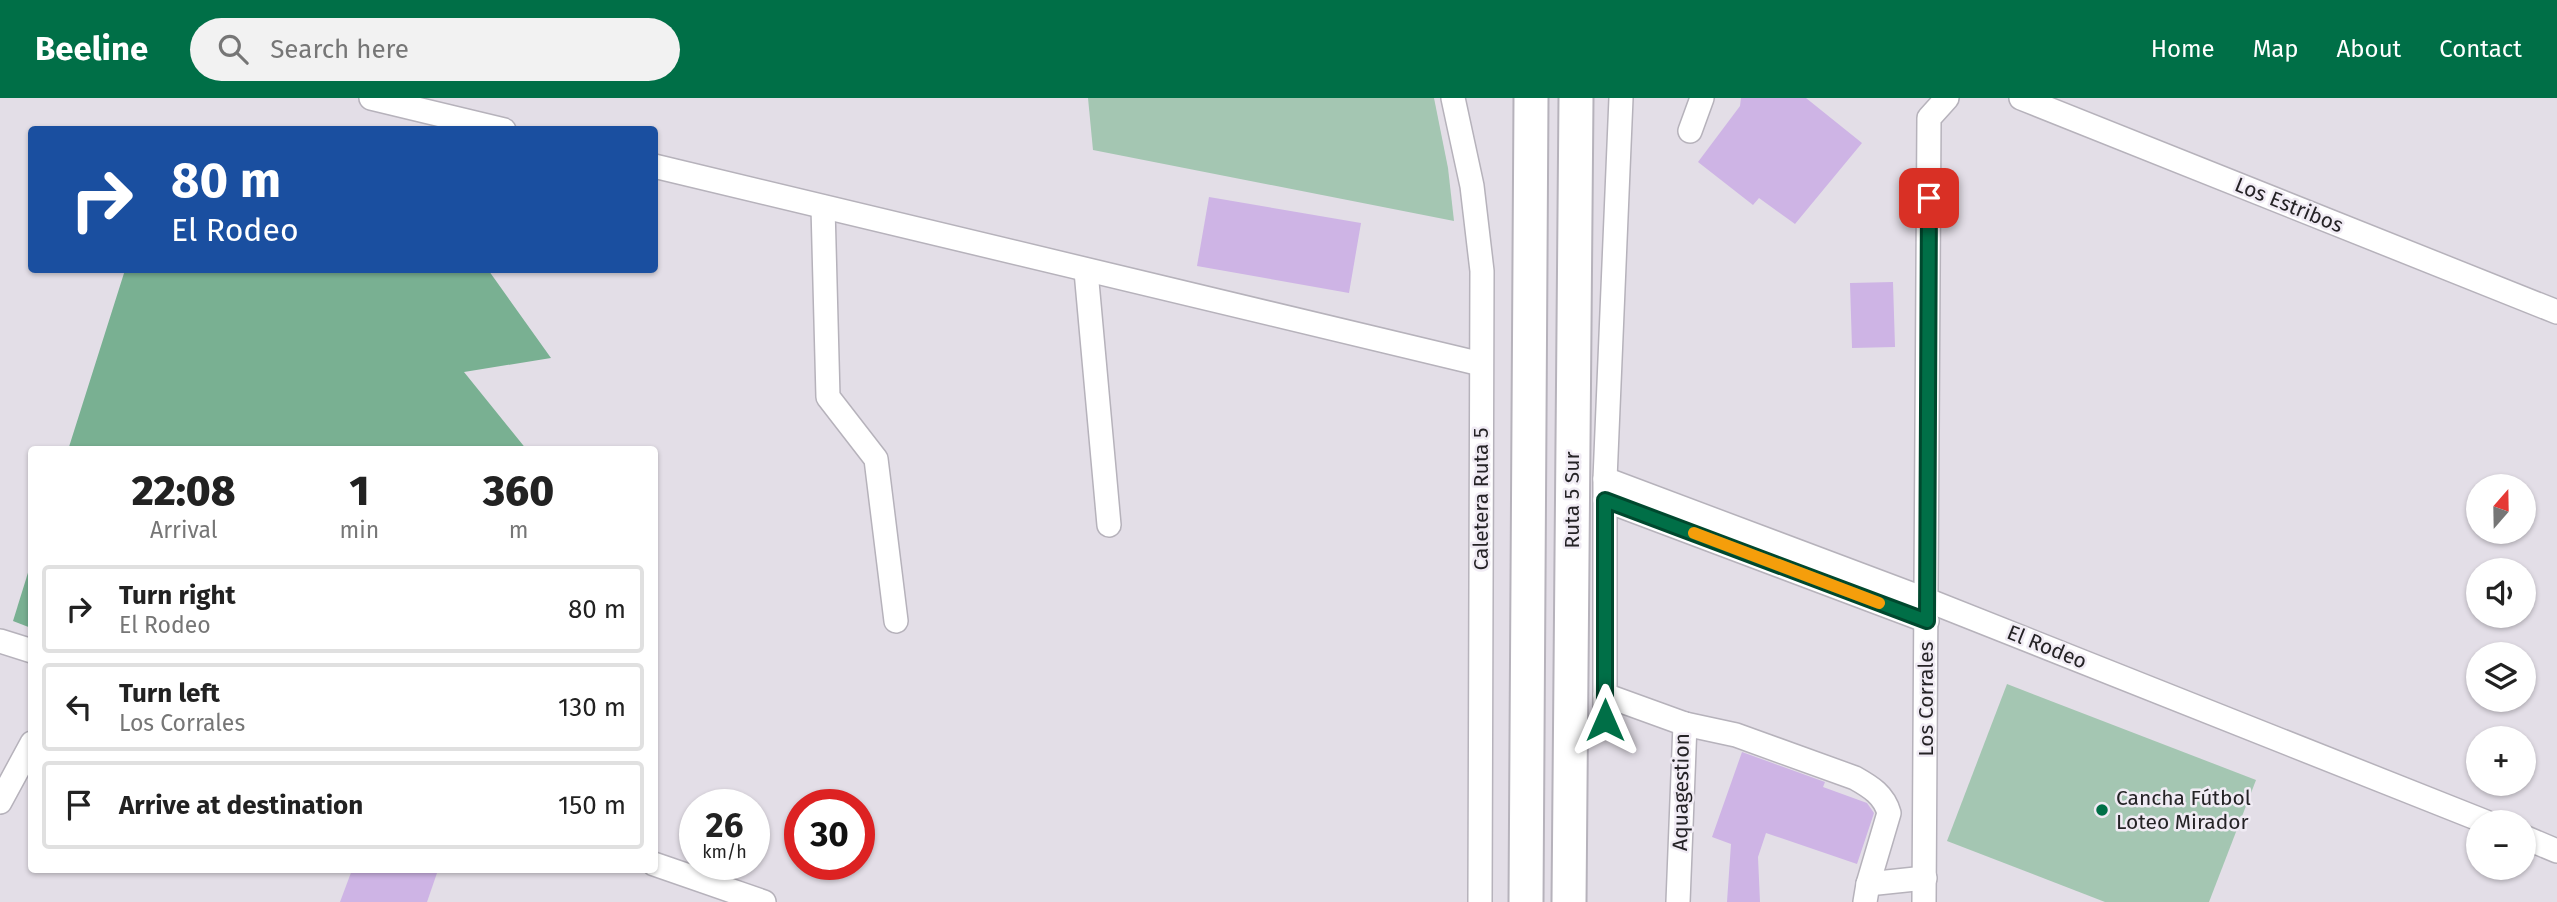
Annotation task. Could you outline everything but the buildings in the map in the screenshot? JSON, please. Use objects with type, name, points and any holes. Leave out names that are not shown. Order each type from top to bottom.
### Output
[{"type":"highway","name":"Ruta 5 Sur","points":[[1526,902],[1531,98]]},
{"type":"highway","name":"Ruta 5 Sur","points":[[1569,902],[1576,98]]},
{"type":"street","points":[[371,98],[487,126]]},
{"type":"street","name":"Caletera Ruta 5","points":[[1453,98],[1472,186],[1483,306],[1480,902]]},
{"type":"street","points":[[1605,720],[1605,490],[1621,98]]},
{"type":"street","points":[[1690,131],[1703,98]]},
{"type":"street","name":"Los Corrales","points":[[1924,902],[1929,118],[1947,98]]},
{"type":"street","name":"Los Estribos","points":[[2021,98],[2557,312]]},
{"type":"street","points":[[658,167],[1481,364]]},
{"type":"street","points":[[823,207],[828,397],[876,459],[896,621]]},
{"type":"street","points":[[1087,271],[1109,525]]},
{"type":"street","name":"El Rodeo","points":[[1605,490],[2466,814]]},
{"type":"street","points":[[0,641],[28,650]]},
{"type":"street","name":"Aquagestion","points":[[1605,695],[1685,724],[1678,902]]},
{"type":"street","points":[[1685,724],[1736,735],[1855,778],[1872,788],[1886,802],[1889,813],[1867,893],[1925,878]]},
{"type":"street","points":[[0,802],[28,750]]},
{"type":"street","points":[[2536,842],[2557,851]]},
{"type":"street","points":[[658,865],[764,902]]},
{"type":"green space","points":[[1088,98],[1434,98],[1448,168],[1454,221],[1093,150]]},
{"type":"green space","points":[[124,273],[490,273],[551,358],[464,372],[524,446],[69,446]]},
{"type":"green space","points":[[28,573],[28,627],[13,621]]},
{"type":"green space","name":"Cancha Fútbol Loteo Mirador","points":[[2007,684],[2256,780],[2209,902],[2105,902],[1947,841]]},
{"type":"slow traffic","points":[[1694,533],[1879,603]]},
{"type":"place","name":"Cancha Fútbol Loteo Mirador","points":[[2102,810]]},
{"type":"route","points":[[1605,720],[1605,500],[1927,621],[1929,198]]}]
